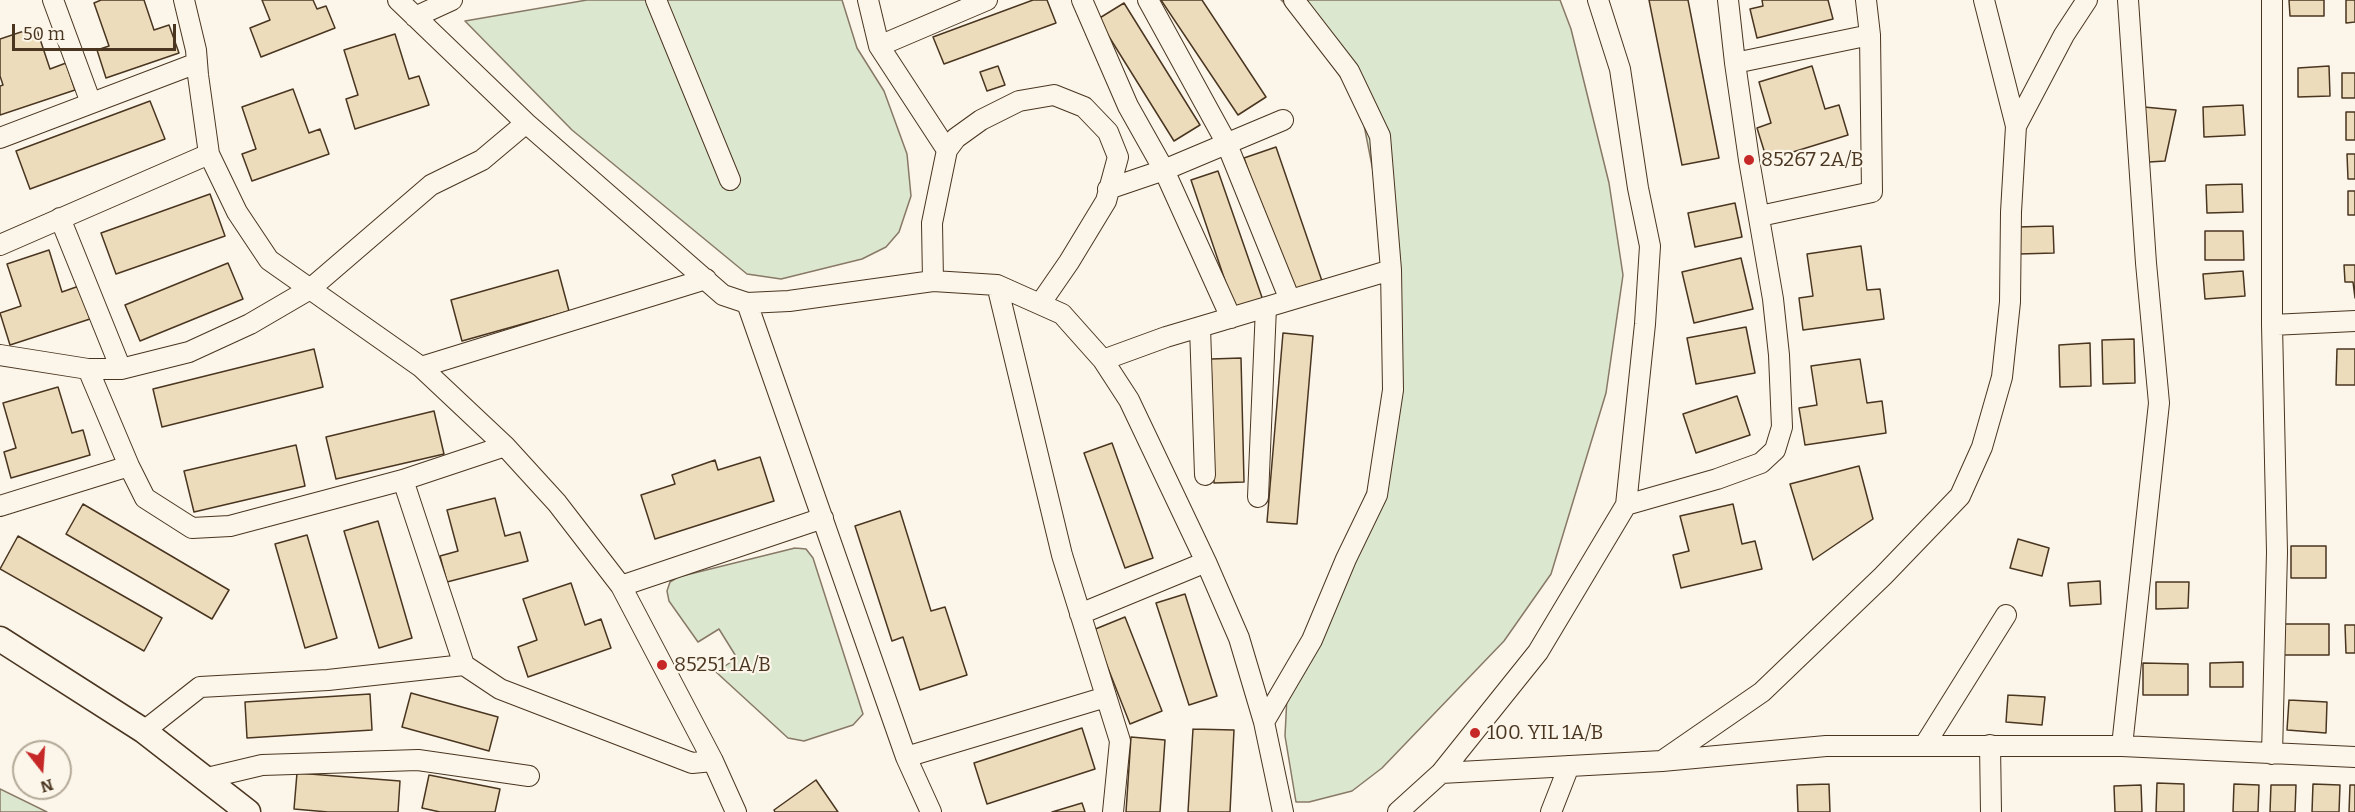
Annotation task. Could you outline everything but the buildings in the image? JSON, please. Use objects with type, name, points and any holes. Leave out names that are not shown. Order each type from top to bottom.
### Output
[{"type":"street","points":[[53,0],[91,103]]},
{"type":"street","points":[[184,0],[196,50],[209,154],[237,212],[269,260],[421,367],[505,446],[557,503],[621,586],[713,761],[736,812]]},
{"type":"street","points":[[398,0],[526,123],[723,295],[747,303],[789,301],[933,281],[997,285],[1062,314],[1103,360],[1129,400],[1206,562],[1239,638],[1264,722],[1282,812]]},
{"type":"street","points":[[416,17],[452,0]]},
{"type":"street","points":[[656,0],[730,180]]},
{"type":"street","points":[[868,0],[879,46],[947,150]]},
{"type":"street","points":[[879,46],[987,0]]},
{"type":"street","points":[[1082,0],[1128,106],[1164,170],[1231,318]]},
{"type":"street","points":[[1148,0],[1227,142],[1290,300]]},
{"type":"street","points":[[1264,722],[1312,640],[1346,559],[1377,495],[1393,390],[1391,270],[1380,136],[1349,71],[1294,0]]},
{"type":"street","points":[[1398,812],[1442,773],[1538,652],[1626,505],[1645,324],[1650,246],[1638,188],[1620,69],[1598,0]]},
{"type":"street","points":[[1626,505],[1717,479],[1761,463],[1775,450],[1782,427],[1779,355],[1760,216],[1755,203],[1728,0]]},
{"type":"street","points":[[1760,216],[1872,192],[1870,35],[1866,0]]},
{"type":"street","points":[[1662,761],[1762,692],[1884,576],[1960,496],[1982,447],[2002,377],[2010,302],[2011,212],[2016,126],[1984,0]]},
{"type":"street","points":[[2016,126],[2064,35],[2086,0]]},
{"type":"street","points":[[2122,746],[2158,403],[2128,0]]},
{"type":"street","points":[[2272,0],[2272,326],[2277,552],[2272,754]]},
{"type":"street","points":[[1735,63],[1870,35]]},
{"type":"street","points":[[0,138],[197,63]]},
{"type":"street","points":[[933,281],[932,223],[947,150],[956,138],[981,120],[1019,101],[1054,94],[1084,107],[1108,132],[1118,157],[1106,201],[1040,304]]},
{"type":"street","points":[[1108,189],[1164,170],[1282,120]]},
{"type":"street","points":[[0,355],[88,369],[121,369],[189,352],[250,324],[310,289],[431,185],[482,160],[526,123]]},
{"type":"street","points":[[0,245],[209,154]]},
{"type":"street","points":[[60,218],[121,369]]},
{"type":"street","points":[[1103,360],[1200,327],[1391,270]]},
{"type":"street","points":[[421,367],[706,279]]},
{"type":"street","points":[[997,285],[1059,544],[1120,741],[1113,812]]},
{"type":"street","points":[[747,303],[906,757],[931,812]]},
{"type":"street","points":[[1258,498],[1266,307]]},
{"type":"street","points":[[2272,326],[2355,321]]},
{"type":"street","points":[[1200,327],[1205,475]]},
{"type":"street","points":[[88,369],[145,498],[192,528],[230,526],[402,480],[505,446]]},
{"type":"street","points":[[0,506],[129,466]]},
{"type":"street","points":[[402,480],[464,665],[500,689],[692,763],[713,761]]},
{"type":"street","points":[[621,586],[823,518]]},
{"type":"street","points":[[1080,614],[1206,562]]},
{"type":"street","points":[[1923,746],[2006,615]]},
{"type":"street","points":[[0,639],[144,731],[248,812]]},
{"type":"street","points":[[144,731],[200,687],[328,680],[464,665]]},
{"type":"street","points":[[906,757],[1106,698]]},
{"type":"street","points":[[1990,745],[1991,812]]},
{"type":"street","points":[[1442,773],[1662,761],[1826,746],[2122,746],[2355,757]]},
{"type":"street","points":[[203,778],[262,765],[418,760],[529,776]]},
{"type":"street","points":[[1551,812],[1569,766]]},
{"type":"green space","points":[[587,0],[842,0],[857,48],[884,91],[907,154],[911,196],[899,232],[886,247],[862,259],[781,279],[747,274],[572,130],[465,21]]},
{"type":"green space","points":[[1281,0],[1560,0],[1571,29],[1609,183],[1623,275],[1606,393],[1551,574],[1504,641],[1382,768],[1352,791],[1309,802],[1296,802],[1285,736],[1287,696],[1302,641],[1388,444],[1388,334],[1375,181],[1364,125],[1345,83],[1296,14]]},
{"type":"green space","points":[[795,548],[806,549],[813,558],[863,714],[853,725],[804,741],[788,738],[716,672],[737,658],[719,629],[698,642],[669,601],[667,591],[670,582],[678,577]]},
{"type":"green space","points":[[0,789],[12,795],[12,800],[22,800],[47,812],[0,812]]},
{"type":"place","name":"85267 2A/B","points":[[1749,160]]},
{"type":"place","name":"85251 1A/B","points":[[662,665]]},
{"type":"place","name":"100. YIL 1A/B","points":[[1475,733]]}]
